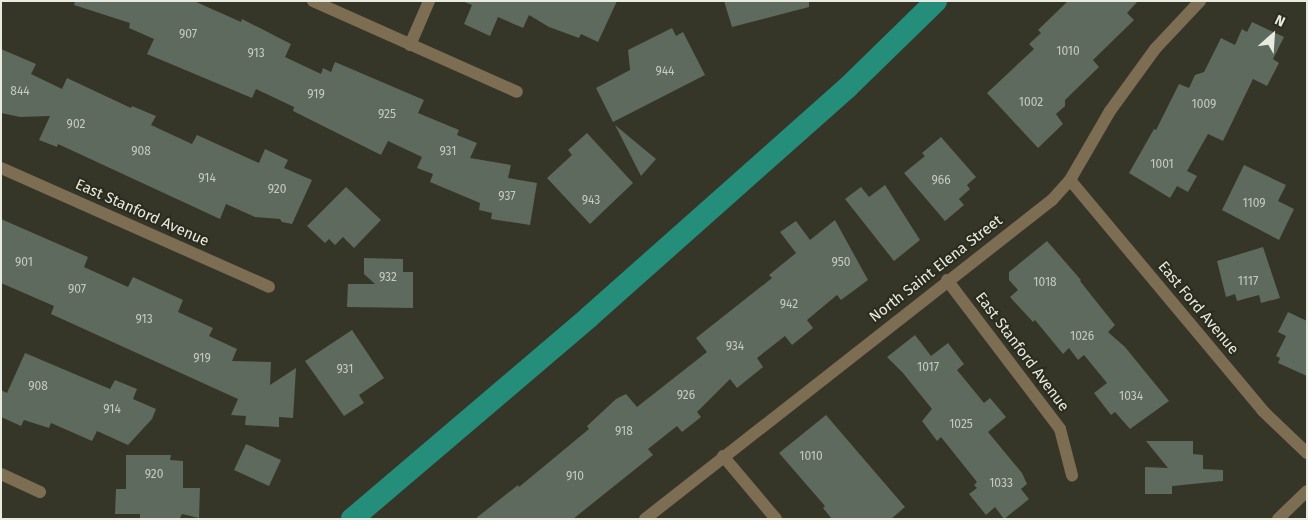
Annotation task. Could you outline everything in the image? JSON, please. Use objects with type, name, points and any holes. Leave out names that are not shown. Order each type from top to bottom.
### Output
[{"type":"street","points":[[313,1],[517,92]]},
{"type":"street","points":[[410,45],[429,1]]},
{"type":"street","name":"North Saint Elena Street","points":[[645,519],[947,280],[1052,200],[1070,180],[1110,111],[1155,49],[1200,1]]},
{"type":"street","name":"East Stanford Avenue","points":[[1,168],[269,287]]},
{"type":"street","name":"East Ford Avenue","points":[[1070,180],[1263,411],[1307,453]]},
{"type":"street","name":"East Stanford Avenue","points":[[947,280],[1060,428],[1072,475]]},
{"type":"street","points":[[723,456],[776,519]]},
{"type":"street","points":[[1,474],[40,492]]},
{"type":"street","points":[[1278,519],[1307,491]]},
{"type":"building","points":[[75,1],[194,1],[241,22],[242,19],[291,44],[285,57],[321,74],[323,68],[331,72],[335,62],[424,100],[418,113],[459,130],[457,135],[477,143],[470,158],[511,165],[508,178],[537,183],[530,225],[491,219],[492,213],[479,210],[480,203],[430,182],[433,174],[417,168],[422,157],[388,141],[381,155],[293,111],[294,107],[256,89],[252,98],[147,54],[154,39],[129,28],[130,23],[74,5]]},
{"type":"building","points":[[462,1],[617,1],[598,42],[581,34],[579,38],[549,27],[529,15],[523,28],[498,17],[490,36],[464,24],[472,5]]},
{"type":"building","points":[[724,1],[809,1],[809,7],[732,27]]},
{"type":"building","points":[[1068,1],[1138,1],[1127,13],[1134,20],[1093,60],[1099,67],[1065,100],[1065,106],[1056,114],[1063,124],[1038,148],[987,93],[1034,49],[1029,44],[1041,33],[1038,30]]},
{"type":"building","points":[[1252,22],[1284,37],[1273,59],[1279,63],[1267,86],[1253,79],[1223,141],[1208,134],[1187,171],[1197,176],[1188,192],[1177,186],[1170,198],[1129,173],[1154,129],[1156,130],[1179,84],[1189,88],[1195,75],[1204,72],[1221,38],[1235,45],[1242,29],[1247,32]]},
{"type":"building","points":[[672,28],[676,36],[683,32],[705,75],[613,122],[596,88],[630,70],[628,50]]},
{"type":"building","points":[[1,49],[36,64],[31,74],[62,89],[67,78],[131,108],[132,106],[156,116],[151,125],[192,144],[197,135],[259,163],[265,149],[288,160],[284,168],[312,180],[292,224],[282,222],[280,219],[255,217],[226,204],[220,219],[58,144],[57,147],[39,140],[50,116],[20,117],[1,113]]},
{"type":"building","points":[[615,125],[656,159],[641,176]]},
{"type":"building","points":[[587,133],[633,183],[590,224],[547,178],[572,155],[568,150]]},
{"type":"building","points":[[941,137],[976,177],[967,185],[970,189],[959,199],[964,205],[945,221],[904,173],[925,156],[922,153]]},
{"type":"building","points":[[1244,165],[1286,185],[1278,201],[1294,209],[1279,240],[1222,210]]},
{"type":"building","points":[[885,185],[920,240],[894,261],[845,199],[861,187],[869,197]]},
{"type":"building","points":[[346,187],[381,220],[354,248],[343,237],[335,245],[329,239],[325,243],[307,226]]},
{"type":"building","points":[[1,219],[88,257],[84,267],[128,287],[133,277],[183,300],[178,312],[213,328],[209,336],[237,349],[232,361],[271,362],[270,385],[296,368],[293,418],[279,417],[279,427],[245,425],[246,416],[231,415],[238,399],[51,314],[54,306],[1,283]]},
{"type":"building","points":[[835,220],[868,280],[841,300],[837,295],[807,320],[813,328],[792,345],[785,336],[757,358],[763,367],[737,388],[730,379],[697,412],[701,417],[682,432],[677,426],[648,449],[653,455],[573,519],[475,519],[518,485],[519,487],[589,429],[587,426],[616,399],[626,394],[637,407],[707,352],[696,338],[772,278],[769,275],[796,253],[780,232],[796,221],[810,240]]},
{"type":"building","points":[[1047,241],[1081,280],[1115,325],[1108,332],[1125,347],[1169,401],[1130,429],[1115,412],[1111,415],[1094,393],[1107,383],[1084,355],[1078,360],[1069,348],[1063,354],[1035,320],[1033,322],[1010,297],[1018,290],[1009,280],[1009,272]]},
{"type":"building","points":[[1263,247],[1280,298],[1261,303],[1259,295],[1237,301],[1235,294],[1226,297],[1217,261]]},
{"type":"building","points":[[364,258],[403,259],[403,272],[413,272],[413,308],[347,307],[348,284],[375,284],[364,274]]},
{"type":"building","points":[[1288,312],[1307,321],[1307,376],[1278,363],[1280,358],[1276,356],[1286,336],[1278,332]]},
{"type":"building","points":[[352,330],[384,378],[359,395],[364,403],[344,416],[305,361]]},
{"type":"building","points":[[915,335],[931,356],[948,343],[964,364],[957,370],[984,403],[990,398],[1006,417],[988,432],[1022,473],[1027,484],[1021,489],[1029,499],[1004,519],[995,507],[986,515],[969,494],[977,488],[974,485],[977,482],[941,437],[937,441],[922,421],[932,409],[903,373],[887,357]]},
{"type":"building","points":[[25,353],[110,389],[115,380],[137,389],[133,399],[156,409],[152,419],[128,445],[97,431],[92,441],[51,423],[49,428],[24,420],[21,426],[1,417],[1,390],[7,393]]},
{"type":"building","points":[[826,415],[905,507],[891,519],[832,519],[823,508],[825,506],[779,453]]},
{"type":"building","points":[[1146,441],[1193,441],[1193,454],[1203,455],[1203,469],[1223,470],[1223,481],[1172,486],[1172,494],[1145,494],[1145,467],[1168,468]]},
{"type":"building","points":[[246,444],[281,460],[269,486],[234,470]]},
{"type":"building","points":[[126,455],[171,455],[170,460],[183,461],[183,488],[200,488],[199,518],[182,514],[180,518],[140,518],[140,514],[115,514],[116,489],[126,489]]},
{"type":"waterway","points":[[352,519],[589,317],[848,87],[936,1]]}]
